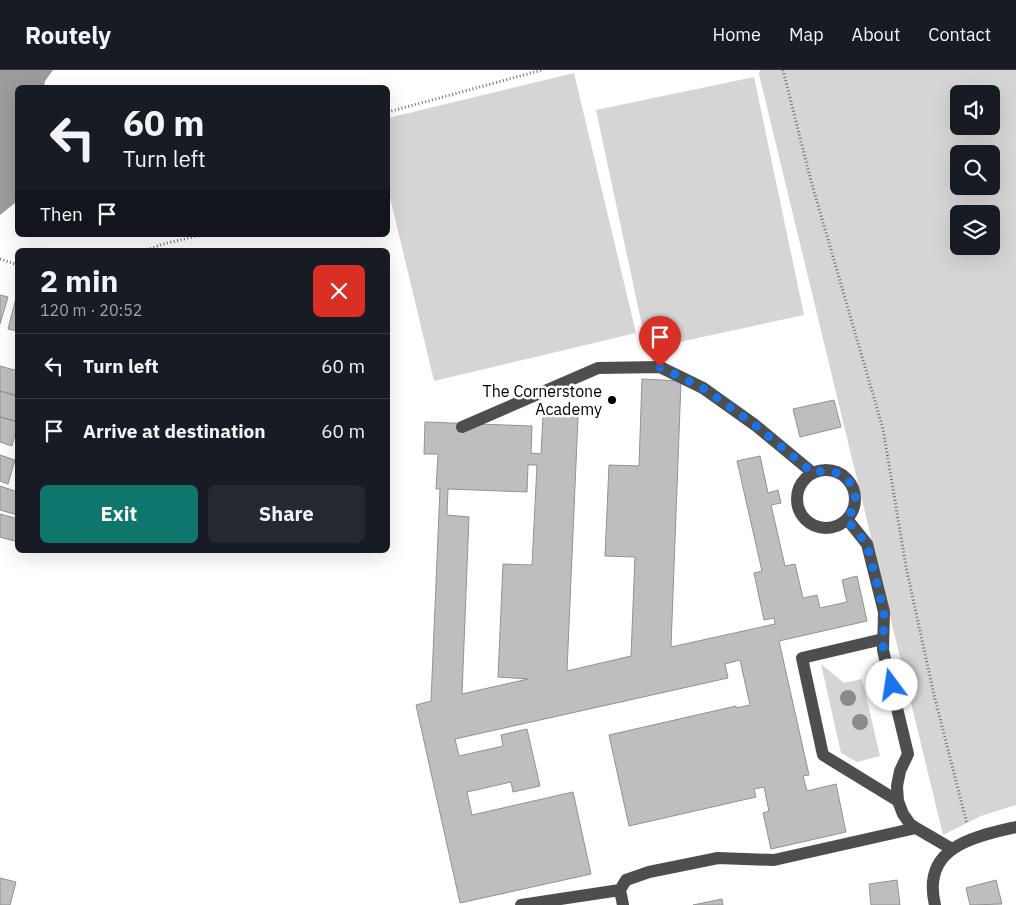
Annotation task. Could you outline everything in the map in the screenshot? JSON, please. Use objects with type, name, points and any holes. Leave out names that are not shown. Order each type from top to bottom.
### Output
[{"type":"street","points":[[462,427],[598,368],[660,367],[703,388],[755,425],[813,473]]},
{"type":"street","points":[[822,470],[832,470],[848,480],[853,488],[854,506],[846,519],[835,526],[826,528],[808,522],[798,506],[799,487],[813,473],[822,470]]},
{"type":"street","points":[[846,519],[867,544],[884,612],[883,650],[908,754],[900,771],[898,801],[903,814],[910,824],[952,849]]},
{"type":"street","points":[[884,639],[802,658],[823,755],[898,801]]},
{"type":"street","points":[[935,905],[932,885],[933,875],[939,864],[952,849],[971,838],[1016,827]]},
{"type":"street","points":[[623,905],[620,890],[626,880],[649,872],[718,858],[774,860],[916,828]]},
{"type":"street","points":[[521,905],[620,890]]},
{"type":"path","points":[[390,111],[542,70]]},
{"type":"path","points":[[783,70],[811,181],[883,429],[906,567],[934,695],[971,838]]},
{"type":"path","points":[[152,248],[193,237]]},
{"type":"path","points":[[0,260],[15,264]]},
{"type":"shaded area","points":[[0,70],[53,70],[44,85],[15,85],[15,203],[0,215]]},
{"type":"shaded area","points":[[760,70],[1016,70],[1016,805],[981,816],[943,835],[759,74]]},
{"type":"shaded area","points":[[574,73],[636,333],[434,381],[390,197],[390,118]]},
{"type":"shaded area","points":[[754,77],[804,315],[647,349],[596,110]]},
{"type":"shaded area","points":[[821,664],[844,683],[862,679],[880,756],[857,762],[841,753]]},
{"type":"building","points":[[0,295],[8,297],[0,324]]},
{"type":"building","points":[[15,302],[15,330],[8,329]]},
{"type":"building","points":[[0,366],[15,370],[15,395],[0,391]]},
{"type":"building","points":[[642,379],[681,381],[671,647],[775,624],[774,618],[764,620],[754,573],[762,571],[737,461],[760,456],[768,493],[778,490],[781,503],[771,505],[785,566],[795,564],[803,598],[817,595],[820,608],[847,602],[842,580],[857,576],[867,621],[779,641],[809,775],[803,776],[807,791],[836,784],[846,832],[771,849],[763,813],[769,811],[764,787],[754,789],[756,797],[629,826],[609,735],[736,706],[736,708],[750,705],[740,660],[725,664],[728,678],[455,739],[459,756],[503,746],[501,735],[527,729],[540,786],[513,792],[511,782],[467,792],[472,815],[573,792],[591,874],[460,903],[416,705],[431,701],[440,489],[436,489],[438,454],[424,454],[425,422],[532,426],[531,453],[541,454],[543,416],[578,417],[567,671],[631,656],[635,557],[605,556],[609,465],[639,466]],"holes":[[[528,465],[537,465],[532,565],[503,564],[498,677],[528,679],[462,694],[469,517],[447,515],[448,489],[527,492]]]},
{"type":"building","points":[[0,391],[15,395],[15,421],[0,417]]},
{"type":"building","points":[[834,400],[841,427],[800,437],[793,409]]},
{"type":"building","points":[[0,417],[15,421],[15,434],[12,446],[0,442]]},
{"type":"building","points":[[0,455],[15,460],[8,484],[0,481]]},
{"type":"building","points":[[0,486],[15,491],[15,514],[0,510]]},
{"type":"building","points":[[0,514],[15,518],[15,541],[0,537]]},
{"type":"building","points":[[0,878],[16,882],[10,905],[0,905]]},
{"type":"building","points":[[897,880],[900,905],[871,905],[869,884]]},
{"type":"building","points":[[996,880],[1002,904],[970,905],[966,888]]},
{"type":"building","points":[[722,899],[723,905],[693,905]]},
{"type":"place","name":"The Cornerstone Academy","points":[[612,400]]},
{"type":"route","points":[[660,367],[703,388],[755,425],[813,473],[822,470],[832,470],[848,480],[853,488],[855,497],[854,506],[846,519],[867,544],[884,612],[883,650],[892,685]]}]
